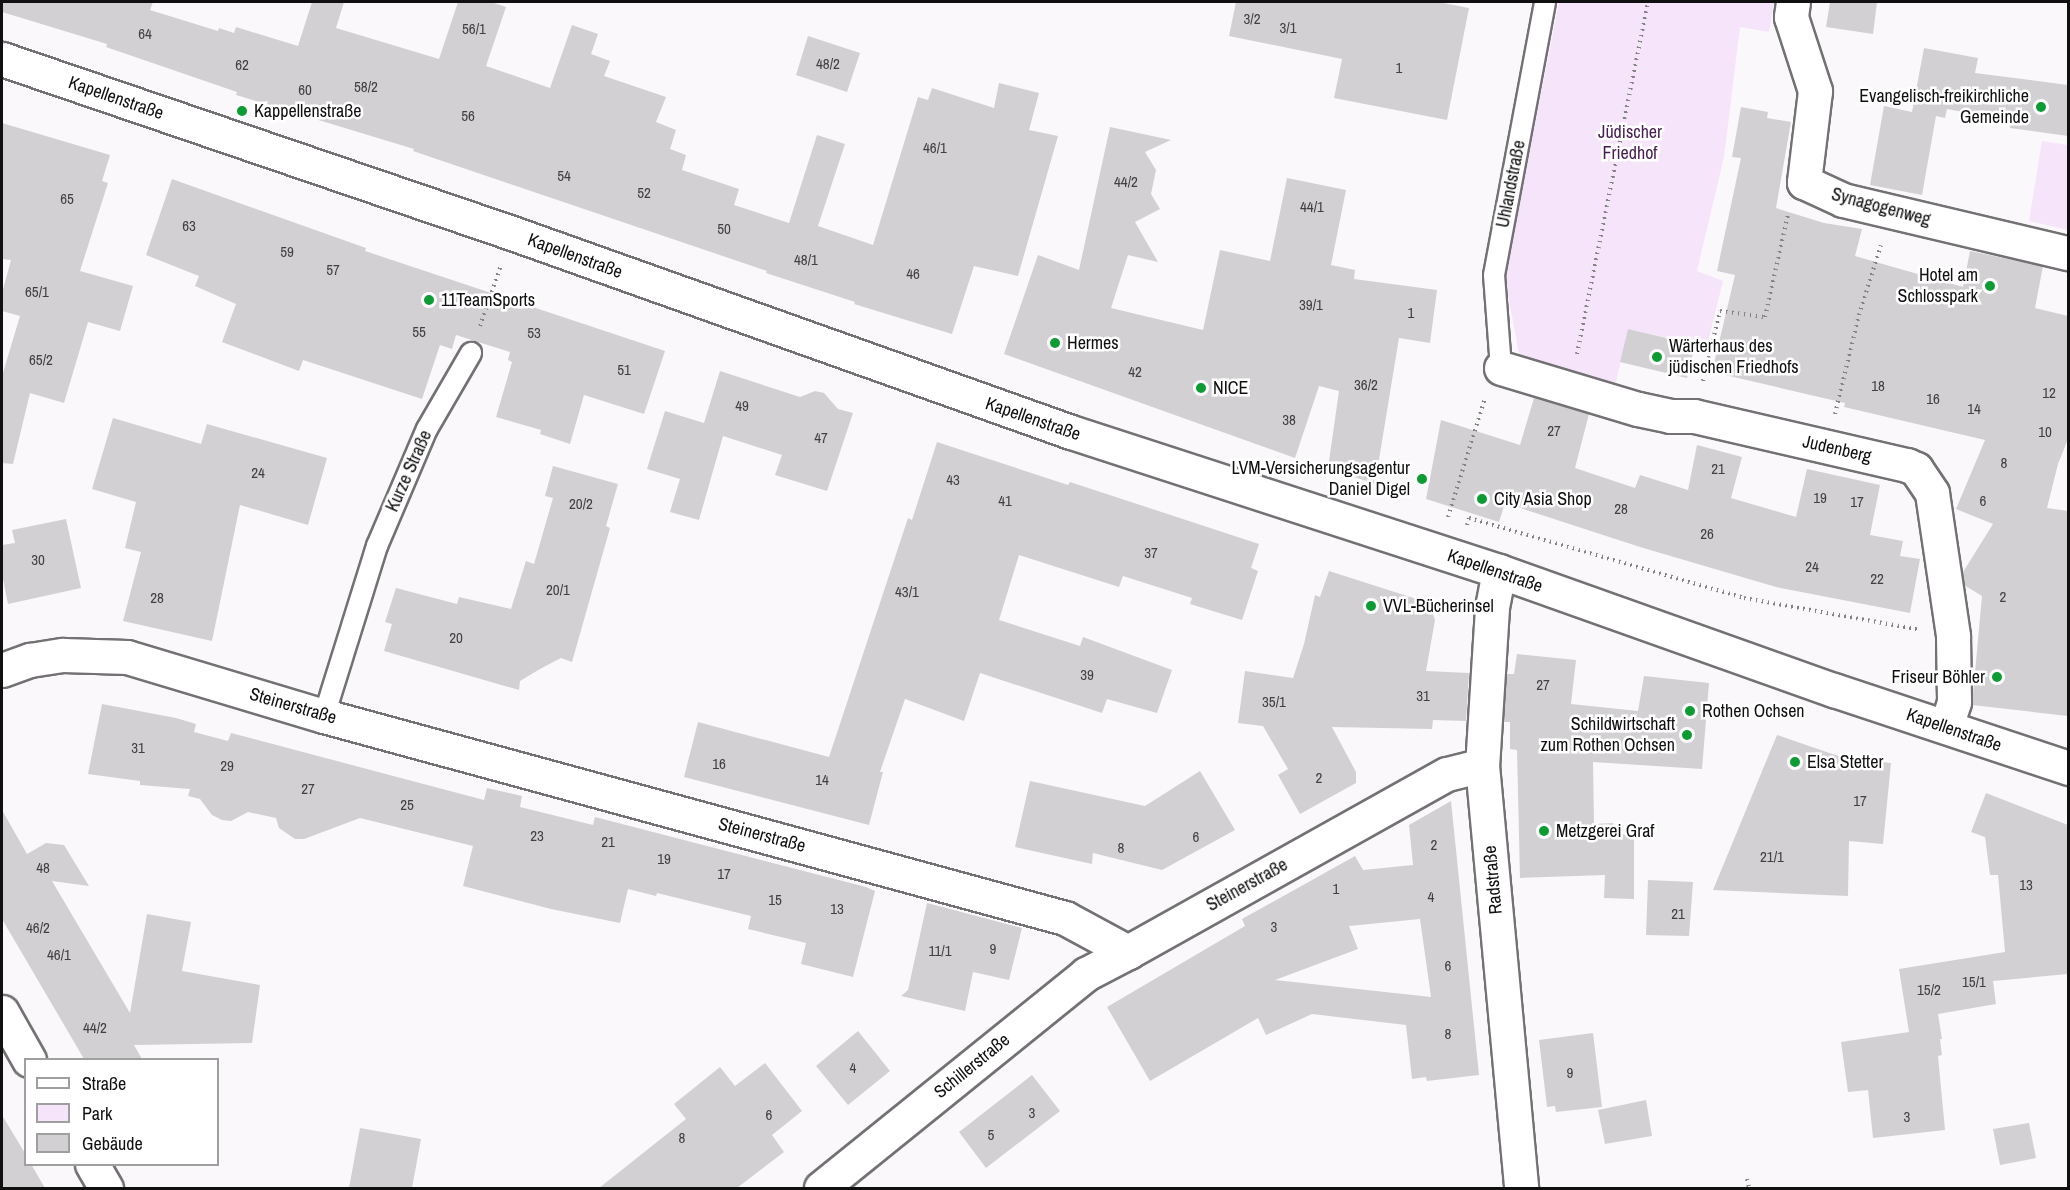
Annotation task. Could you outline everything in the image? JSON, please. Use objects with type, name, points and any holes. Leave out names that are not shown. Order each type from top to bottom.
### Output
[{"type":"street","points":[[1793,2],[1791,16],[1815,91],[1804,182]]},
{"type":"street","name":"Kapellenstraße","points":[[2,59],[512,233],[1071,432],[1499,571],[1834,690],[2068,768]]},
{"type":"street","name":"Synagogenweg","points":[[1804,182],[1843,200],[2068,253]]},
{"type":"street","name":"Judenberg","points":[[1501,368],[1638,409],[1670,416],[1694,416],[1907,465],[1923,477],[1932,494],[1953,636],[1954,702],[1947,726]]},
{"type":"street","name":"Radstraße","points":[[1499,571],[1492,608],[1482,765],[1521,1188]]},
{"type":"street","name":"Steinerstraße","points":[[2,670],[30,660],[63,656],[127,657],[324,716],[1065,918],[1128,952],[1447,774],[1482,765]]},
{"type":"street","name":"Schillerstraße","points":[[821,1188],[1086,974],[1128,952]]},
{"type":"street","points":[[5,1026],[28,1058]]},
{"type":"street","points":[[93,1166],[106,1188]]},
{"type":"lane","name":"Uhlandstraße","points":[[1501,368],[1494,275],[1545,2]]},
{"type":"lane","name":"Kurze Straße","points":[[324,716],[377,546],[427,429],[471,353]]},
{"type":"path","points":[[1575,363],[1648,2]]},
{"type":"path","points":[[1694,416],[1720,311],[1765,317],[1790,201],[1804,182]]},
{"type":"path","points":[[1825,447],[1843,391],[1859,315],[1892,211]]},
{"type":"path","points":[[471,353],[512,233]]},
{"type":"path","points":[[1448,555],[1485,398]]},
{"type":"path","points":[[1448,555],[1469,518],[1744,598],[1953,636]]},
{"type":"path","points":[[1747,1179],[1749,1188]]},
{"type":"green space","name":"Jüdischer Friedhof","points":[[1559,2],[1774,2],[1769,32],[1740,27],[1724,157],[1697,271],[1723,281],[1705,354],[1693,351],[1694,345],[1628,329],[1615,387],[1520,359],[1505,279]]},
{"type":"green space","points":[[2042,141],[2068,145],[2068,230],[2029,221]]},
{"type":"building","points":[[2,2],[153,2],[150,10],[218,31],[219,28],[234,33],[236,27],[298,46],[312,2],[344,2],[336,28],[439,59],[458,2],[491,2],[506,7],[486,66],[550,88],[572,25],[598,34],[591,54],[610,61],[604,76],[666,97],[656,122],[676,130],[670,149],[686,155],[682,170],[739,189],[734,205],[789,223],[817,135],[845,144],[818,226],[873,245],[918,97],[928,100],[932,88],[994,108],[999,83],[1039,93],[1029,130],[1058,136],[1018,276],[974,266],[952,334],[854,304],[855,302],[766,273],[767,271],[413,151],[414,149],[236,95],[237,92],[106,47],[107,44],[2,12]]},
{"type":"building","points":[[1236,2],[1438,2],[1469,8],[1447,120],[1334,98],[1342,59],[1229,36]]},
{"type":"building","points":[[1830,2],[1877,2],[1873,34],[1826,27]]},
{"type":"building","points":[[808,36],[860,53],[847,92],[796,75]]},
{"type":"building","points":[[1924,48],[1978,58],[1975,73],[2068,85],[2068,136],[2010,128],[2011,121],[1947,109],[1945,118],[1936,116],[1922,195],[1870,185],[1884,106],[1912,112]]},
{"type":"building","points":[[1741,107],[1768,112],[1767,118],[1791,122],[1776,208],[1824,223],[1862,229],[1855,256],[1963,287],[1970,251],[2043,266],[2035,308],[2068,316],[2068,439],[2058,464],[2047,508],[2068,511],[2068,716],[1972,705],[1982,596],[1964,585],[1963,572],[1993,524],[1956,509],[1985,440],[1844,407],[1845,403],[1712,372],[1735,275],[1717,271],[1741,158],[1732,157]]},
{"type":"building","points":[[2,123],[110,155],[102,181],[108,183],[80,271],[133,286],[120,331],[88,322],[64,403],[30,393],[13,464],[2,463],[2,376],[20,316],[2,311],[2,293],[11,260],[2,259]]},
{"type":"building","points":[[1110,127],[1171,140],[1145,152],[1156,170],[1151,194],[1160,209],[1135,222],[1158,262],[1128,255],[1111,308],[1203,330],[1220,250],[1270,261],[1287,178],[1346,190],[1331,265],[1355,270],[1354,279],[1437,290],[1430,343],[1399,338],[1375,484],[1328,468],[1339,391],[1319,386],[1295,458],[1004,354],[1038,255],[1079,270]]},
{"type":"building","points":[[172,179],[366,248],[365,251],[665,351],[644,414],[584,395],[570,444],[540,434],[541,430],[496,417],[512,362],[508,360],[510,352],[456,335],[452,349],[440,345],[422,399],[303,360],[299,371],[222,342],[236,304],[195,286],[199,276],[146,255]]},
{"type":"building","name":"Wärterhaus des jüdischen Friedhofs","points":[[1628,329],[1695,345],[1687,378],[1620,362]]},
{"type":"building","points":[[720,371],[800,397],[815,391],[824,393],[838,409],[853,413],[827,491],[775,475],[782,455],[723,436],[699,520],[670,512],[680,479],[647,469],[665,411],[704,423]]},
{"type":"building","points":[[1534,398],[1589,414],[1575,468],[1635,488],[1640,475],[1688,490],[1697,445],[1742,457],[1731,498],[1796,517],[1807,469],[1880,485],[1870,535],[1903,541],[1900,556],[1920,559],[1910,613],[1776,587],[1640,547],[1505,503],[1499,522],[1426,499],[1441,420],[1520,445]]},
{"type":"building","points":[[113,418],[201,444],[207,424],[327,458],[308,525],[240,505],[212,641],[123,621],[141,552],[125,548],[136,502],[92,489]]},
{"type":"building","points":[[937,442],[1068,485],[1070,482],[1259,544],[1251,568],[1258,571],[1242,620],[1190,604],[1192,598],[1123,576],[1119,587],[1019,555],[999,620],[1080,646],[1083,637],[1172,670],[1157,713],[1107,699],[1102,713],[980,673],[964,721],[905,699],[880,772],[883,772],[869,825],[684,777],[698,722],[829,757],[908,518],[912,520]]},
{"type":"building","points":[[553,466],[618,484],[606,526],[610,528],[572,662],[561,658],[540,669],[520,681],[519,690],[384,651],[392,624],[385,622],[396,588],[457,604],[459,597],[511,609],[526,561],[534,564],[553,498],[545,496]]},
{"type":"building","points":[[66,519],[81,588],[8,604],[2,574],[2,545],[15,543],[12,530]]},
{"type":"building","points":[[1329,571],[1429,603],[1435,620],[1426,671],[1469,673],[1466,721],[1433,720],[1432,729],[1332,727],[1356,772],[1356,783],[1300,814],[1278,775],[1288,769],[1263,726],[1238,723],[1245,671],[1293,678],[1304,644],[1315,595],[1320,597]]},
{"type":"building","points":[[1517,654],[1576,660],[1571,704],[1638,711],[1644,676],[1709,683],[1702,769],[1593,762],[1594,824],[1613,823],[1613,835],[1634,834],[1634,899],[1604,898],[1605,875],[1520,878],[1517,750],[1510,749],[1510,722],[1504,722],[1507,674],[1514,674]]},
{"type":"building","points":[[102,704],[176,718],[196,724],[194,732],[228,741],[231,733],[484,800],[487,788],[522,796],[520,807],[593,825],[595,817],[866,887],[875,891],[853,977],[801,964],[806,943],[748,929],[751,916],[657,893],[656,896],[628,889],[620,923],[551,909],[463,886],[473,846],[360,818],[304,839],[295,839],[279,828],[276,818],[248,812],[231,821],[222,820],[212,815],[200,799],[188,796],[190,789],[140,785],[140,781],[88,774]]},
{"type":"building","points":[[1777,735],[1844,758],[1891,763],[1883,844],[1849,841],[1848,896],[1713,890]]},
{"type":"building","points":[[1200,771],[1235,830],[1162,870],[1093,853],[1092,864],[1015,847],[1030,781],[1145,806]]},
{"type":"building","points":[[1986,793],[2068,825],[2068,974],[1993,981],[1996,1004],[1938,1014],[1942,1055],[1938,1056],[1945,1130],[1873,1138],[1868,1090],[1848,1092],[1841,1042],[1909,1032],[1899,969],[2005,952],[1998,875],[1990,875],[1985,837],[1971,832]]},
{"type":"building","points":[[1451,801],[1479,1075],[1427,1081],[1426,1077],[1412,1079],[1406,1025],[1312,1014],[1266,1035],[1258,1018],[1150,1081],[1107,1007],[1245,926],[1242,919],[1355,856],[1363,870],[1413,865],[1409,825]],"holes":[[[1420,919],[1431,997],[1275,980],[1358,949],[1349,926]]]},
{"type":"building","points":[[2,810],[27,854],[46,843],[64,845],[89,886],[52,881],[130,1013],[147,914],[191,922],[182,971],[260,985],[252,1043],[134,1045],[141,1058],[83,1058],[2,919]]},
{"type":"building","points":[[1648,880],[1693,882],[1689,936],[1646,935]]},
{"type":"building","points":[[927,903],[1022,928],[1009,980],[973,972],[965,1011],[901,996],[908,990]]},
{"type":"building","points":[[858,1031],[890,1071],[848,1105],[816,1066]]},
{"type":"building","points":[[1593,1033],[1602,1107],[1556,1112],[1555,1106],[1547,1107],[1539,1040]]},
{"type":"building","points":[[765,1063],[802,1111],[772,1135],[784,1152],[737,1188],[599,1188],[686,1119],[674,1104],[720,1067],[735,1086]]},
{"type":"building","points":[[1032,1075],[1060,1111],[986,1168],[959,1132]]},
{"type":"building","points":[[1646,1100],[1652,1136],[1605,1144],[1598,1110]]},
{"type":"building","points":[[2,1115],[24,1152],[24,1166],[32,1166],[45,1188],[2,1188]]},
{"type":"building","points":[[2029,1123],[2036,1158],[2000,1165],[1993,1129]]},
{"type":"building","points":[[360,1128],[421,1139],[412,1188],[349,1188]]},
{"type":"place","name":"Evangelisch-freikirchliche Gemeinde","points":[[2041,107]]},
{"type":"place","name":"Kappellenstraße","points":[[242,111]]},
{"type":"place","name":"Hotel am Schlosspark","points":[[1990,286]]},
{"type":"place","name":"11TeamSports","points":[[429,300]]},
{"type":"place","name":"Hermes","points":[[1055,343]]},
{"type":"place","name":"Wärterhaus des jüdischen Friedhofs","points":[[1657,357]]},
{"type":"place","name":"NICE","points":[[1201,388]]},
{"type":"place","name":"LVM-Versicherungsagentur Daniel Digel","points":[[1422,479]]},
{"type":"place","name":"City Asia Shop","points":[[1482,499]]},
{"type":"place","name":"VVL-Bücherinsel","points":[[1371,606]]},
{"type":"place","name":"Friseur Böhler","points":[[1997,677]]},
{"type":"place","name":"Rothen Ochsen","points":[[1690,711]]},
{"type":"place","name":"Schildwirtschaft zum Rothen Ochsen","points":[[1687,735]]},
{"type":"place","name":"Elsa Stetter","points":[[1795,762]]},
{"type":"place","name":"Metzgerei Graf","points":[[1544,831]]}]
